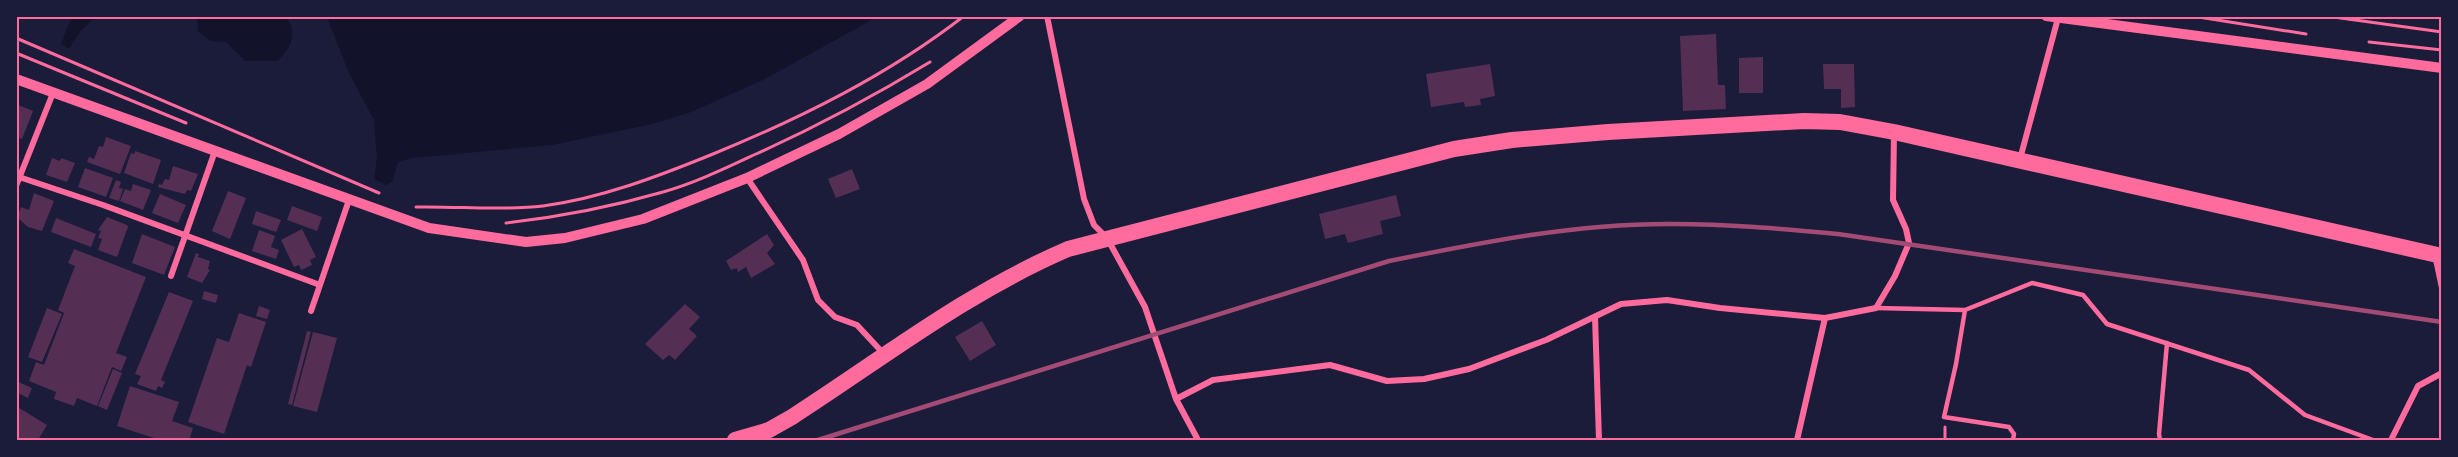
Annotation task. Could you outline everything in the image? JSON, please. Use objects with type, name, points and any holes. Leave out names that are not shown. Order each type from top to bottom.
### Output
[{"type":"highway","points":[[735,441],[769,430],[792,417],[883,353],[947,312],[1023,268],[1068,249],[1454,149],[1512,140],[1804,121],[1840,122],[2020,160],[2438,255]]},
{"type":"street","points":[[16,79],[429,228],[526,242],[566,238],[633,222],[747,178],[839,134],[927,84],[1020,16]]},
{"type":"street","points":[[1047,16],[1084,199],[1094,225],[1107,238],[1145,307],[1176,399],[1198,441]]},
{"type":"street","points":[[2046,16],[2442,68]]},
{"type":"street","points":[[2020,160],[2058,18]]},
{"type":"street","points":[[16,186],[53,93]]},
{"type":"street","points":[[1176,399],[1213,380],[1330,365],[1387,381],[1424,379],[1469,369],[1546,340],[1621,304],[1667,300],[1720,308],[1825,318],[1876,308],[1895,276],[1909,243],[1906,229],[1893,200],[1894,132]]},
{"type":"street","points":[[171,276],[215,151]]},
{"type":"street","points":[[18,177],[320,285]]},
{"type":"street","points":[[747,178],[802,260],[818,300],[835,317],[857,325],[883,353]]},
{"type":"street","points":[[311,311],[349,200]]},
{"type":"street","points":[[2438,255],[2442,288]]},
{"type":"street","points":[[1595,317],[1599,441]]},
{"type":"street","points":[[1797,441],[1825,318]]},
{"type":"street","points":[[2391,441],[2418,386],[2442,373]]},
{"type":"lane","points":[[1876,308],[1965,310],[2032,283],[2083,295],[2107,324],[2249,370],[2305,416],[2373,441]]},
{"type":"lane","points":[[1965,310],[1944,417],[2009,427],[2014,434],[2013,441]]},
{"type":"lane","points":[[2160,441],[2158,434],[2167,343]]},
{"type":"path","points":[[421,212],[410,207],[513,208],[546,205],[599,194],[670,172],[777,128],[893,67],[964,16]]},
{"type":"path","points":[[2192,16],[2316,35]]},
{"type":"path","points":[[2326,16],[2442,32]]},
{"type":"path","points":[[16,38],[386,196]]},
{"type":"path","points":[[2361,41],[2442,50]]},
{"type":"path","points":[[504,223],[556,218],[599,208],[664,192],[720,171],[853,107],[931,61]]},
{"type":"shaded area","points":[[72,16],[95,17],[79,33],[69,49],[61,44]]},
{"type":"shaded area","points":[[195,17],[286,17],[292,28],[291,40],[278,61],[245,61],[226,42],[210,41],[198,31]]},
{"type":"shaded area","points":[[327,17],[877,17],[765,79],[691,112],[652,124],[552,145],[412,158],[398,162],[392,182],[386,185],[374,179],[377,159],[374,120],[349,73]]},
{"type":"building","points":[[1716,34],[1718,85],[1725,85],[1726,109],[1683,111],[1680,36]]},
{"type":"building","points":[[1763,57],[1763,93],[1739,93],[1739,58]]},
{"type":"building","points":[[1490,64],[1495,96],[1480,99],[1481,105],[1465,107],[1464,102],[1431,107],[1426,74]]},
{"type":"building","points":[[1823,64],[1854,64],[1855,107],[1841,108],[1841,89],[1824,89]]},
{"type":"building","points":[[16,104],[33,111],[22,139],[16,137]]},
{"type":"building","points":[[106,137],[131,146],[120,174],[87,162],[89,157],[94,159],[99,146],[103,147]]},
{"type":"building","points":[[135,151],[161,160],[153,184],[124,173],[131,153],[134,154]]},
{"type":"building","points":[[52,158],[60,161],[61,158],[75,163],[67,182],[46,175]]},
{"type":"building","points":[[173,166],[198,174],[191,191],[187,190],[185,194],[158,187],[165,179],[169,180]]},
{"type":"building","points":[[85,168],[113,178],[106,197],[78,187]]},
{"type":"building","points":[[852,169],[860,189],[836,198],[828,179]]},
{"type":"building","points":[[116,180],[121,182],[119,188],[123,189],[119,201],[109,198]]},
{"type":"building","points":[[133,184],[151,190],[143,210],[120,201],[125,189],[131,191]]},
{"type":"building","points":[[228,191],[246,198],[230,239],[212,231]]},
{"type":"building","points":[[34,193],[54,201],[42,231],[28,227],[17,217],[21,207],[29,210]]},
{"type":"building","points":[[160,194],[186,205],[178,223],[152,213]]},
{"type":"building","points":[[1396,195],[1401,216],[1380,221],[1383,234],[1348,243],[1345,234],[1325,239],[1319,214]]},
{"type":"building","points":[[292,206],[322,217],[317,231],[287,220]]},
{"type":"building","points":[[256,211],[281,220],[276,232],[252,224]]},
{"type":"building","points":[[107,217],[128,227],[117,257],[98,250],[102,239],[98,238],[101,231],[98,230]]},
{"type":"building","points":[[56,218],[96,234],[91,247],[51,232]]},
{"type":"building","points":[[302,229],[316,257],[310,260],[312,265],[301,270],[299,265],[294,267],[281,240]]},
{"type":"building","points":[[259,230],[275,236],[271,247],[279,250],[276,259],[252,251]]},
{"type":"building","points":[[142,234],[175,247],[164,275],[132,263]]},
{"type":"building","points":[[767,234],[774,245],[767,253],[775,264],[751,278],[746,267],[738,272],[737,268],[731,270],[726,261]]},
{"type":"building","points":[[74,249],[146,277],[116,353],[127,357],[121,371],[112,367],[97,406],[77,398],[74,406],[54,399],[56,392],[29,381],[36,362],[44,365],[64,313],[58,310],[75,266],[68,263]]},
{"type":"building","points":[[196,253],[199,254],[198,257],[210,261],[208,269],[210,270],[202,283],[187,277]]},
{"type":"building","points":[[204,291],[218,295],[216,303],[202,299]]},
{"type":"building","points":[[169,292],[193,301],[161,380],[165,382],[162,388],[158,386],[156,391],[137,384],[141,376],[135,374]]},
{"type":"building","points":[[685,304],[700,317],[689,329],[697,336],[675,360],[669,355],[663,360],[645,344]]},
{"type":"building","points":[[259,306],[270,310],[267,319],[256,316]]},
{"type":"building","points":[[47,308],[62,314],[42,362],[28,357]]},
{"type":"building","points":[[239,313],[266,322],[251,367],[247,365],[224,434],[188,422],[217,338],[229,342]]},
{"type":"building","points":[[982,321],[996,345],[970,361],[955,337]]},
{"type":"building","points":[[307,331],[311,332],[292,405],[288,404]]},
{"type":"building","points":[[313,332],[337,338],[317,412],[293,406]]},
{"type":"building","points":[[113,369],[122,373],[107,410],[98,406]]},
{"type":"building","points":[[16,381],[32,388],[28,398],[16,392]]},
{"type":"building","points":[[130,386],[179,402],[172,421],[193,428],[189,440],[160,440],[117,426]]},
{"type":"building","points":[[16,406],[47,425],[38,440],[16,440]]},
{"type":"railway","points":[[818,440],[1389,261],[1531,235],[1602,227],[1715,225],[1838,234],[2442,322]]}]
